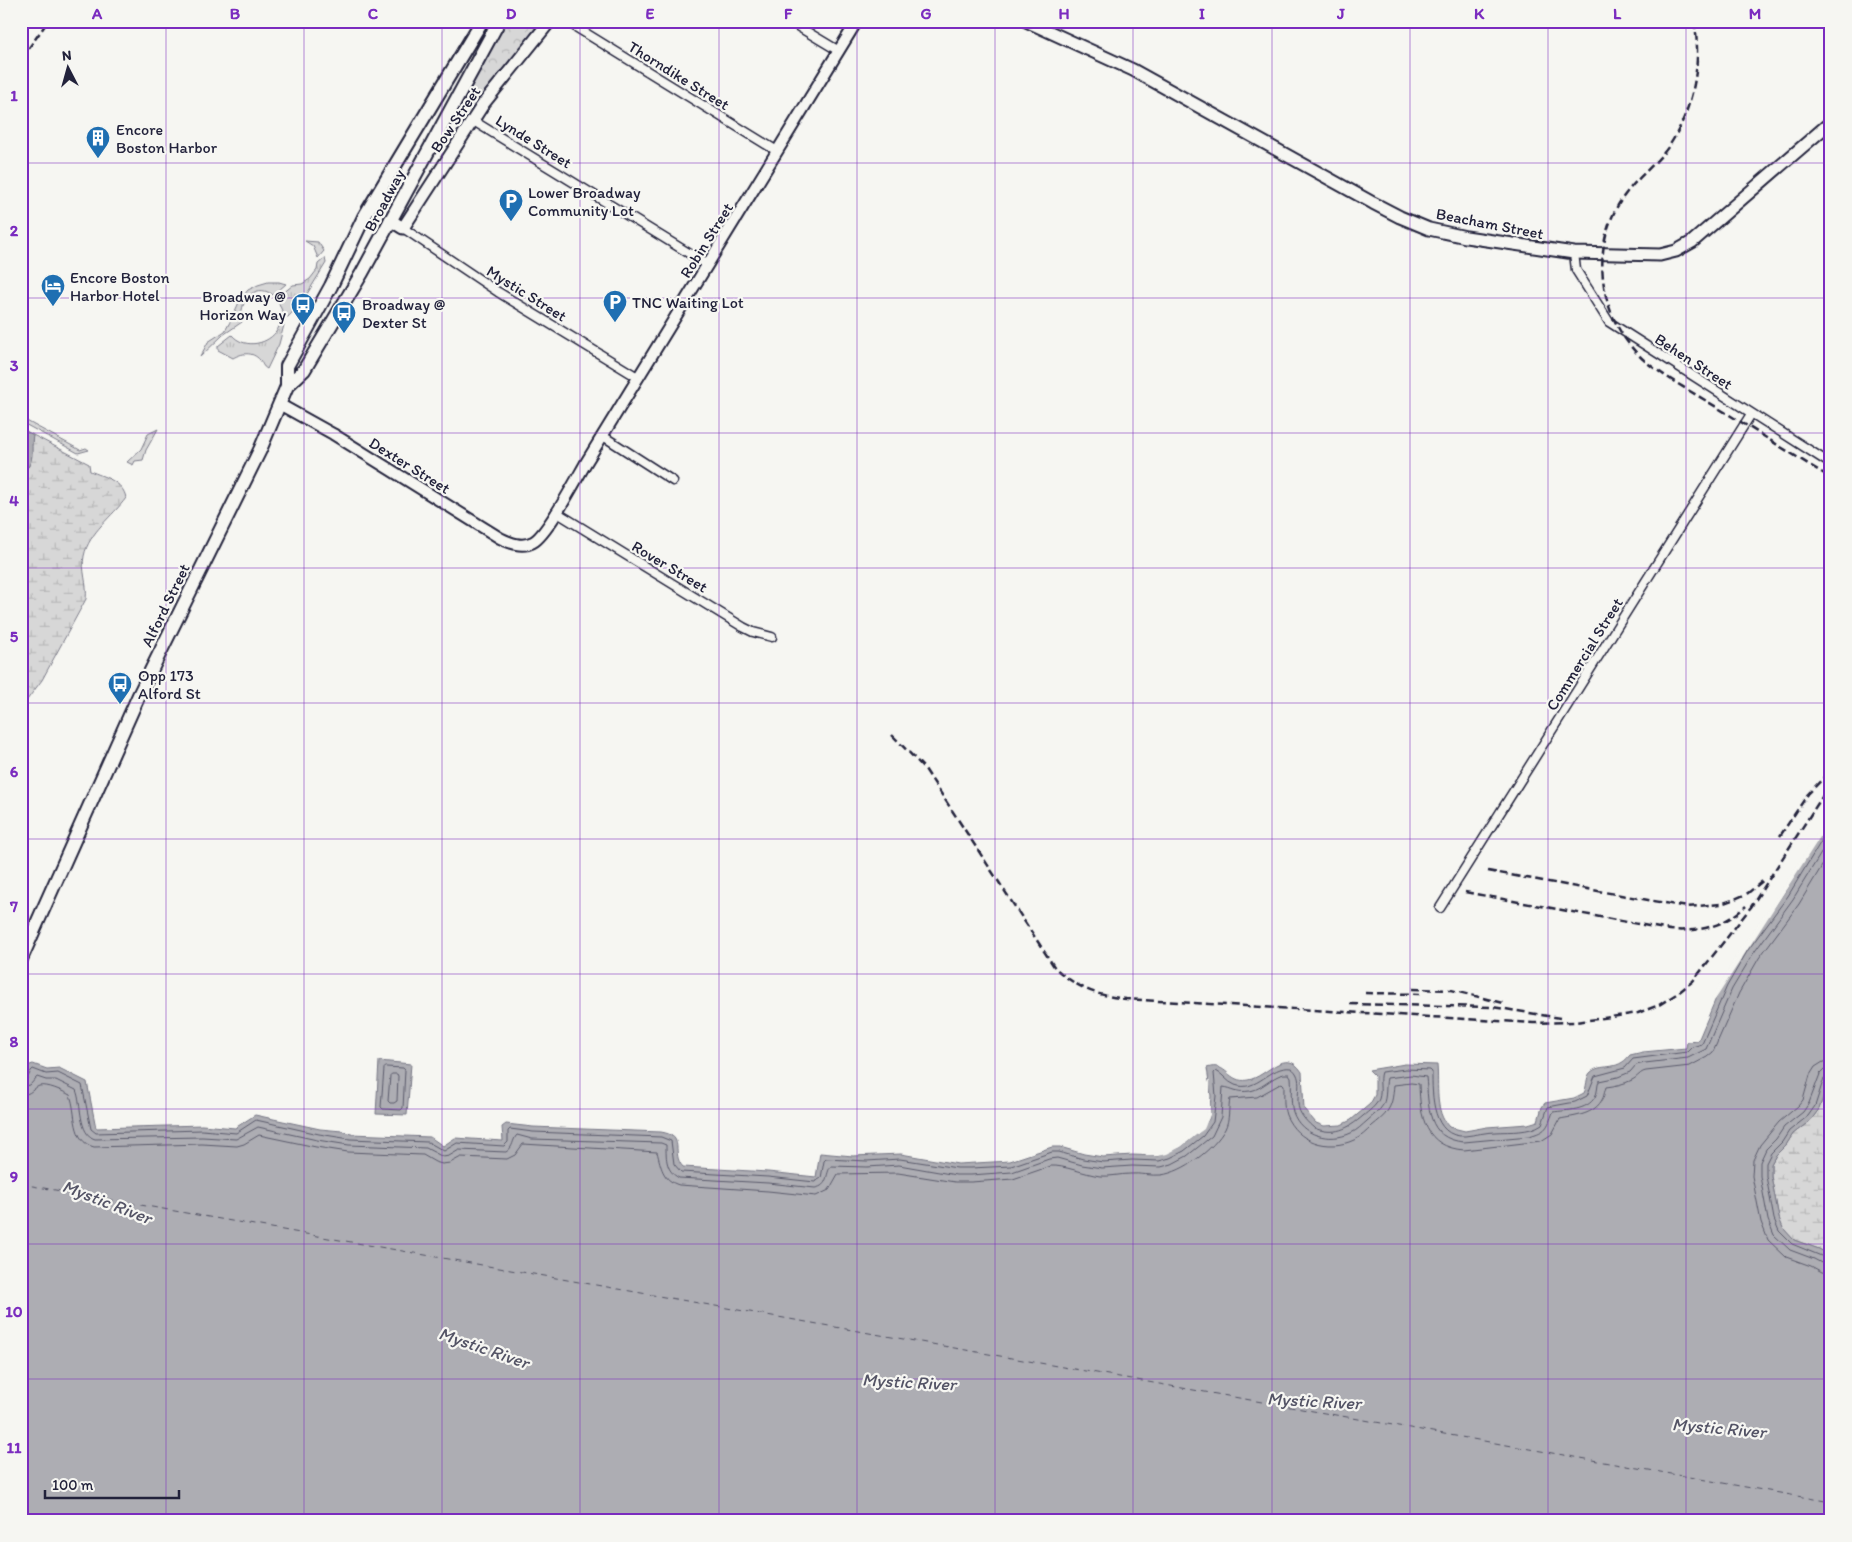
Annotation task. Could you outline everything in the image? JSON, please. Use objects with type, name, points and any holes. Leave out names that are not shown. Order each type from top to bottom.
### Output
[{"type":"main road","name":"Broadway","points":[[287,386],[287,366],[331,286],[364,218],[482,21]]},
{"type":"main road","name":"Broadway","points":[[279,404],[287,386],[304,370],[377,248],[390,220],[498,21]]},
{"type":"main road","name":"Bow Street","points":[[403,228],[472,120],[495,88],[550,21]]},
{"type":"main road","name":"Beacham Street","points":[[1026,21],[1140,73],[1373,203],[1415,224],[1440,232],[1466,237],[1574,253],[1651,256],[1667,254],[1681,249],[1692,242],[1831,122]]},
{"type":"main road","points":[[390,220],[403,228]]},
{"type":"main road","name":"Alford Street","points":[[21,959],[138,695],[260,450],[279,404]]},
{"type":"street","name":"Thorndike Street","points":[[566,21],[777,152]]},
{"type":"street","points":[[790,21],[839,52]]},
{"type":"street","name":"Robin Street","points":[[527,544],[538,539],[548,527],[857,21]]},
{"type":"street","name":"Lynde Street","points":[[472,120],[708,265]]},
{"type":"street","name":"Mystic Street","points":[[403,228],[498,292],[638,378]]},
{"type":"street","name":"Behen Street","points":[[1574,253],[1574,262],[1578,274],[1609,322],[1831,464]]},
{"type":"street","name":"Dexter Street","points":[[279,404],[333,434],[500,538],[513,544],[527,544]]},
{"type":"street","name":"Commercial Street","points":[[1440,908],[1751,414]]},
{"type":"street","points":[[603,436],[673,482]]},
{"type":"street","name":"Rover Street","points":[[556,512],[743,627],[772,637]]},
{"type":"green space","points":[[505,21],[541,21],[475,106],[469,110],[459,105]]},
{"type":"green space","points":[[305,241],[318,242],[324,251],[318,258],[313,246]]},
{"type":"green space","points":[[325,258],[326,263],[302,302],[288,317],[282,316],[277,298],[293,285],[302,284],[310,279],[317,270],[318,264]]},
{"type":"green space","points":[[268,282],[286,284],[273,295],[266,291],[260,291],[254,292],[249,296],[242,308],[242,322],[223,335],[200,357],[208,342],[225,331],[241,298],[248,290]]},
{"type":"green space","points":[[281,321],[284,325],[279,344],[267,369],[254,355],[243,354],[233,358],[218,350],[218,346],[232,335],[242,342],[260,343],[276,332]]},
{"type":"green space","points":[[21,418],[80,450],[86,448],[89,450],[78,453],[21,422]]},
{"type":"green space","points":[[158,429],[146,450],[143,460],[135,461],[133,465],[127,462],[141,449],[148,434]]},
{"type":"green space","points":[[33,435],[89,464],[90,471],[107,478],[121,487],[126,498],[96,532],[87,547],[83,561],[86,599],[42,680],[21,708],[21,474],[29,466]]},
{"type":"green space","points":[[1831,1075],[1831,1256],[1819,1249],[1794,1240],[1782,1228],[1771,1176],[1771,1164],[1793,1134],[1811,1120],[1819,1109]]},
{"type":"water","points":[[21,428],[33,435],[31,460],[21,474]]},
{"type":"water","name":"Mystic River","points":[[1831,815],[1831,1075],[1819,1109],[1811,1120],[1793,1134],[1776,1155],[1771,1164],[1771,1176],[1779,1218],[1783,1228],[1794,1240],[1819,1249],[1831,1256],[1831,1521],[21,1520],[21,1082],[27,1066],[33,1064],[47,1069],[59,1068],[87,1082],[96,1128],[202,1125],[235,1128],[255,1115],[351,1134],[430,1137],[443,1146],[455,1138],[503,1141],[502,1127],[506,1124],[533,1127],[661,1132],[674,1137],[679,1162],[683,1167],[816,1177],[820,1153],[853,1156],[901,1154],[958,1164],[1010,1161],[1052,1147],[1060,1147],[1103,1157],[1159,1156],[1181,1147],[1200,1132],[1209,1119],[1211,1096],[1207,1068],[1214,1067],[1219,1067],[1236,1079],[1248,1080],[1255,1078],[1282,1062],[1296,1065],[1302,1072],[1304,1109],[1316,1123],[1324,1126],[1341,1125],[1351,1120],[1370,1104],[1375,1095],[1375,1076],[1369,1070],[1405,1064],[1437,1065],[1439,1106],[1444,1121],[1449,1127],[1465,1131],[1487,1127],[1528,1124],[1538,1121],[1545,1103],[1574,1098],[1584,1093],[1589,1075],[1594,1070],[1619,1064],[1630,1055],[1686,1048],[1687,1042],[1698,1041],[1722,984],[1784,893]]},
{"type":"water","points":[[379,1061],[411,1064],[407,1115],[376,1114]]},
{"type":"pier","points":[[1831,812],[1831,820],[1715,1000],[1712,999],[1742,946],[1781,892]]},
{"type":"pier","points":[[1210,1079],[1210,1115],[1204,1129],[1181,1147],[1167,1154],[1146,1156],[1144,1153],[1159,1154],[1180,1145],[1202,1127],[1207,1114],[1208,1083]]},
{"type":"ferry route","points":[[21,1184],[1831,1502]]},
{"type":"railway","points":[[21,59],[48,21]]},
{"type":"railway","points":[[1694,21],[1697,51],[1695,81],[1687,111],[1669,146],[1624,196],[1613,216],[1605,237],[1602,259],[1603,282],[1608,304],[1617,325],[1629,344],[1653,368],[1831,478]]},
{"type":"railway","points":[[892,735],[925,769],[1055,968],[1088,990],[1126,999],[1533,1023],[1576,1022],[1638,1013],[1659,1005],[1693,981],[1751,907],[1831,783]]},
{"type":"railway","points":[[1780,836],[1808,794],[1831,770]]},
{"type":"railway","points":[[1488,871],[1687,907],[1721,904],[1735,899],[1748,893],[1765,879]]},
{"type":"railway","points":[[1465,892],[1670,930],[1691,930],[1711,927],[1729,919],[1746,906]]},
{"type":"railway","points":[[1412,989],[1451,990],[1503,1003]]},
{"type":"railway","points":[[1365,993],[1420,994]]},
{"type":"railway","points":[[1350,1004],[1493,1007],[1560,1018]]},
{"type":"place","name":"Encore Boston Harbor","points":[[98,159]]},
{"type":"place","name":"Lower Broadway Community Lot","points":[[511,222]]},
{"type":"place","name":"Encore Boston Harbor Hotel","points":[[53,307]]},
{"type":"place","name":"TNC Waiting Lot","points":[[615,323]]},
{"type":"place","name":"Broadway @ Horizon Way","points":[[303,326]]},
{"type":"place","name":"Broadway @ Dexter St","points":[[344,334]]},
{"type":"place","name":"Opp 173 Alford St","points":[[120,705]]}]
